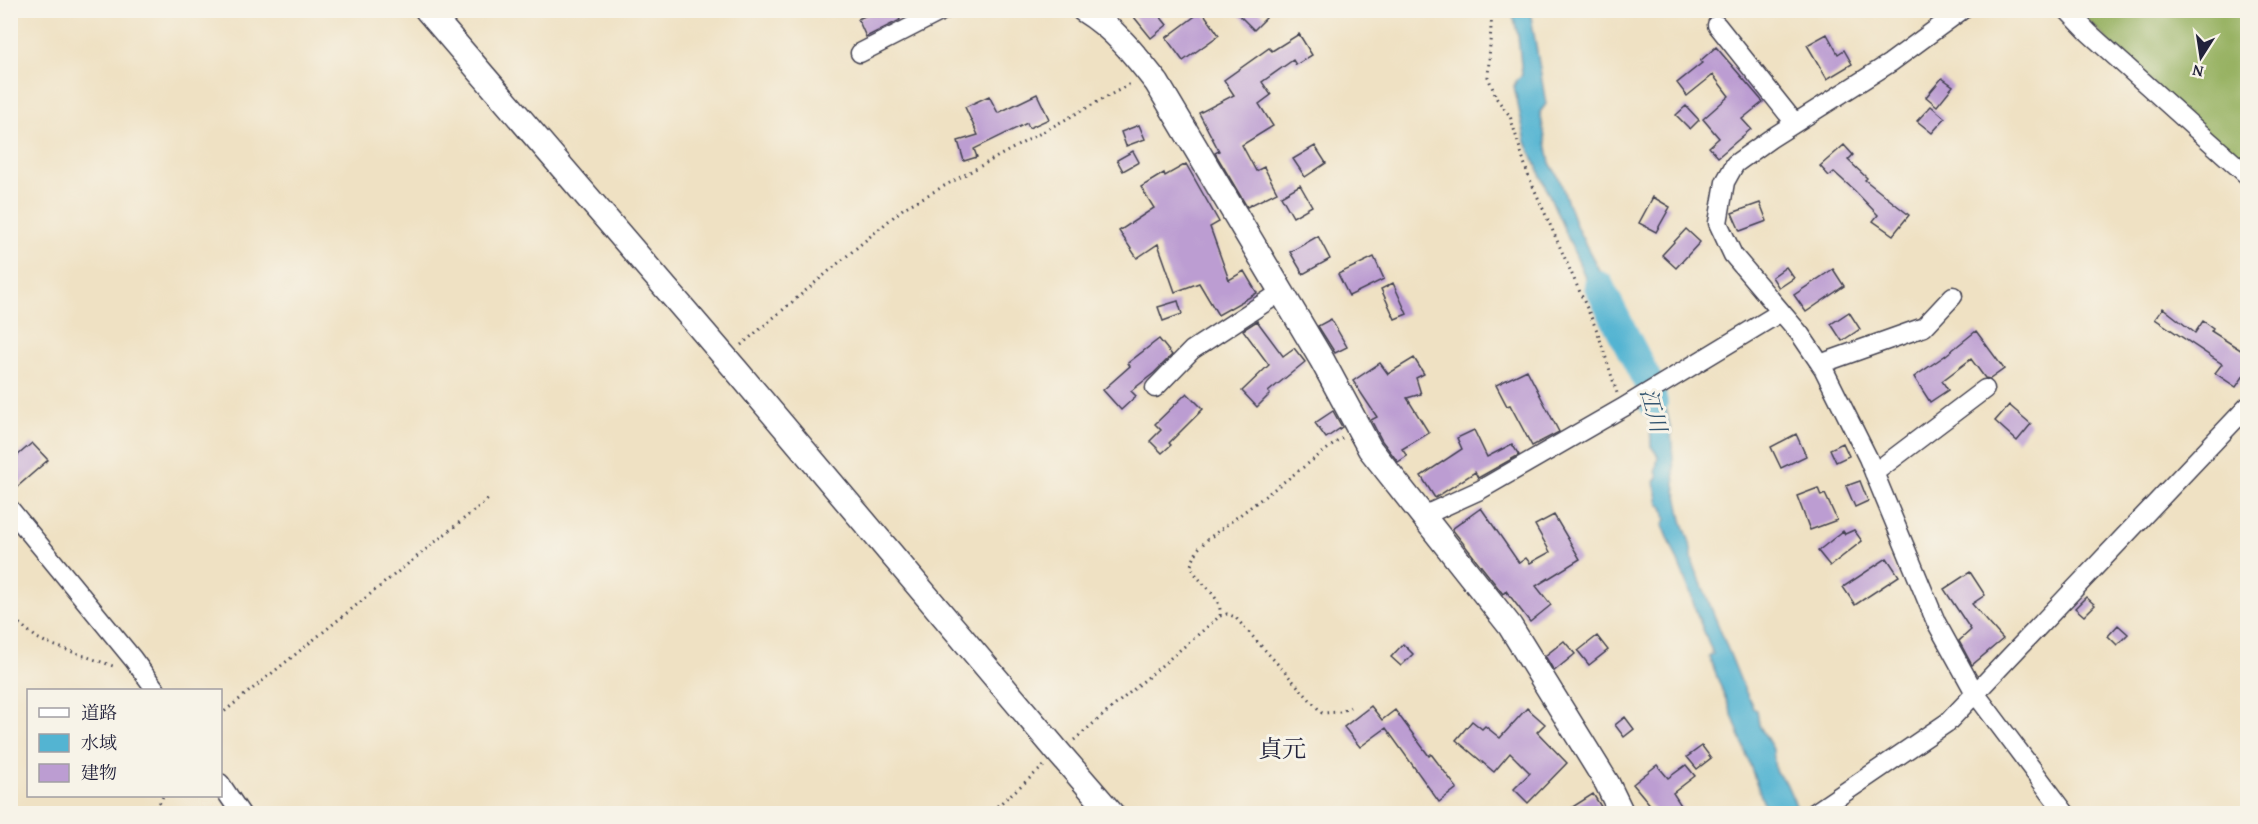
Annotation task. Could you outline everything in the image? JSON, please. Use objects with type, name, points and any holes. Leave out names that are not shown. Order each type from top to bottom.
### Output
[{"type":"street","points":[[428,10],[726,357],[1112,813]]},
{"type":"street","points":[[860,52],[944,10]]},
{"type":"street","points":[[1962,10],[1890,63],[1735,164],[1725,182],[1718,223],[1733,255],[1800,334],[1820,364],[1874,473],[1936,622],[1975,693],[2066,813]]},
{"type":"street","points":[[2067,10],[2089,33],[2247,176]]},
{"type":"street","points":[[1094,13],[1130,48],[1157,82],[1322,360],[1370,449],[1510,627],[1607,783],[1622,813]]},
{"type":"street","points":[[1717,25],[1795,123]]},
{"type":"street","points":[[1155,388],[1192,350],[1281,292]]},
{"type":"street","points":[[1820,364],[1924,327],[1953,296]]},
{"type":"street","points":[[1423,516],[1480,490],[1668,381],[1781,312]]},
{"type":"street","points":[[1874,473],[1985,389]]},
{"type":"street","points":[[1816,811],[1948,722],[2247,406]]},
{"type":"street","points":[[10,509],[155,689]]},
{"type":"street","points":[[222,786],[241,813]]},
{"type":"path","points":[[1492,10],[1488,77],[1497,99],[1510,116],[1528,175],[1598,333],[1622,408]]},
{"type":"path","points":[[726,357],[904,208],[1150,73]]},
{"type":"path","points":[[1220,616],[1221,610],[1217,600],[1194,574],[1191,566],[1198,549],[1208,539],[1358,426]]},
{"type":"path","points":[[222,713],[491,497]]},
{"type":"path","points":[[988,813],[1220,616],[1227,614],[1235,617],[1322,713],[1341,712],[1350,707]]},
{"type":"path","points":[[10,616],[37,638],[47,643],[110,665]]},
{"type":"path","points":[[154,813],[162,797]]},
{"type":"green space","points":[[2079,11],[2247,11],[2247,171],[2133,66]]},
{"type":"water","points":[[1512,11],[1530,11],[1546,104],[1540,112],[1550,163],[1559,178],[1577,228],[1599,270],[1618,319],[1617,323],[1607,324],[1600,311],[1526,142],[1514,86],[1516,80],[1522,75],[1518,36]]},
{"type":"water","points":[[1663,392],[1671,432],[1675,485],[1693,563],[1742,684],[1754,709],[1757,710],[1759,725],[1773,749],[1775,771],[1786,783],[1798,813],[1767,813],[1709,657],[1713,654],[1663,525],[1666,519],[1663,507],[1659,504],[1655,482],[1658,477],[1656,470],[1658,456],[1651,446],[1650,418],[1641,405]]},
{"type":"building","points":[[878,10],[896,10],[900,20],[866,37],[858,19]]},
{"type":"building","points":[[1142,10],[1155,10],[1167,25],[1151,38],[1134,17]]},
{"type":"building","points":[[1234,10],[1258,10],[1266,18],[1254,30]]},
{"type":"building","points":[[1202,11],[1219,35],[1183,61],[1166,38]]},
{"type":"building","points":[[1299,34],[1312,55],[1296,65],[1293,60],[1262,82],[1271,95],[1259,104],[1273,126],[1242,145],[1256,171],[1264,167],[1277,192],[1247,207],[1215,153],[1219,151],[1199,113],[1234,95],[1224,80],[1269,48],[1272,51]]},
{"type":"building","points":[[1827,34],[1838,54],[1844,50],[1852,64],[1827,79],[1807,45]]},
{"type":"building","points":[[1716,47],[1763,102],[1742,119],[1751,129],[1718,157],[1709,147],[1719,138],[1703,119],[1729,96],[1713,75],[1687,96],[1677,83],[1702,63],[1700,61]]},
{"type":"building","points":[[1942,78],[1953,86],[1937,106],[1926,97]]},
{"type":"building","points":[[1037,94],[1049,119],[1029,128],[1027,123],[974,149],[977,157],[964,161],[958,141],[978,135],[965,107],[989,96],[998,113]]},
{"type":"building","points":[[1686,106],[1699,120],[1690,129],[1676,115]]},
{"type":"building","points":[[1931,106],[1945,118],[1932,133],[1917,121]]},
{"type":"building","points":[[1139,125],[1145,139],[1126,146],[1121,132]]},
{"type":"building","points":[[1844,145],[1853,155],[1848,160],[1867,178],[1865,180],[1909,215],[1893,235],[1873,221],[1878,215],[1855,191],[1834,172],[1829,176],[1820,166]]},
{"type":"building","points":[[1315,146],[1326,163],[1305,177],[1293,159]]},
{"type":"building","points":[[1133,151],[1139,162],[1123,171],[1117,160]]},
{"type":"building","points":[[1186,164],[1219,222],[1210,227],[1229,280],[1244,271],[1257,293],[1218,315],[1199,283],[1175,292],[1158,244],[1137,258],[1119,231],[1154,208],[1141,187],[1164,173],[1165,176]]},
{"type":"building","points":[[1300,185],[1312,206],[1293,217],[1281,196]]},
{"type":"building","points":[[1653,197],[1670,207],[1656,232],[1639,223]]},
{"type":"building","points":[[1760,203],[1767,221],[1740,231],[1732,213]]},
{"type":"building","points":[[1686,229],[1700,242],[1676,268],[1662,255]]},
{"type":"building","points":[[1318,236],[1330,259],[1303,274],[1290,252]]},
{"type":"building","points":[[1374,257],[1384,279],[1349,296],[1338,274]]},
{"type":"building","points":[[1786,267],[1794,278],[1779,288],[1772,277]]},
{"type":"building","points":[[1833,269],[1844,286],[1806,312],[1794,295]]},
{"type":"building","points":[[1393,283],[1407,314],[1395,319],[1381,289]]},
{"type":"building","points":[[1178,301],[1182,314],[1163,321],[1158,307]]},
{"type":"building","points":[[2163,308],[2195,333],[2203,321],[2213,328],[2211,331],[2247,354],[2247,371],[2236,387],[2215,373],[2222,364],[2155,319]]},
{"type":"building","points":[[1849,312],[1860,329],[1842,341],[1831,324]]},
{"type":"building","points":[[1331,319],[1347,347],[1335,353],[1318,326]]},
{"type":"building","points":[[1257,321],[1283,356],[1294,348],[1305,362],[1268,392],[1270,394],[1257,407],[1242,391],[1269,365],[1243,330]]},
{"type":"building","points":[[1976,331],[2004,369],[1990,379],[1985,378],[1971,359],[1942,381],[1948,390],[1930,402],[1914,377]]},
{"type":"building","points":[[1159,339],[1172,355],[1131,391],[1136,396],[1121,410],[1103,390],[1130,366],[1128,363]]},
{"type":"building","points":[[1414,358],[1424,374],[1416,378],[1421,394],[1407,398],[1429,433],[1402,449],[1407,456],[1398,462],[1382,441],[1371,420],[1377,417],[1353,381],[1380,363],[1388,374]]},
{"type":"building","points":[[1527,370],[1559,432],[1532,446],[1510,405],[1507,406],[1496,385]]},
{"type":"building","points":[[1187,393],[1203,409],[1162,453],[1150,441],[1161,430],[1155,424]]},
{"type":"building","points":[[2009,405],[2031,424],[2017,441],[1995,421]]},
{"type":"building","points":[[1333,411],[1342,427],[1326,438],[1315,423]]},
{"type":"building","points":[[1474,430],[1487,457],[1512,444],[1519,455],[1478,478],[1475,472],[1435,498],[1421,476],[1462,449],[1457,438]]},
{"type":"building","points":[[1796,434],[1806,456],[1781,468],[1771,447]]},
{"type":"building","points":[[32,443],[48,460],[10,493],[10,462]]},
{"type":"building","points":[[1843,443],[1849,456],[1836,462],[1830,449]]},
{"type":"building","points":[[1860,481],[1868,501],[1855,507],[1846,486]]},
{"type":"building","points":[[1818,488],[1821,496],[1825,494],[1837,520],[1810,530],[1797,496]]},
{"type":"building","points":[[1481,508],[1519,563],[1526,558],[1530,563],[1550,552],[1535,525],[1554,515],[1580,559],[1536,586],[1551,605],[1530,622],[1506,591],[1503,594],[1452,529]]},
{"type":"building","points":[[1854,530],[1862,541],[1830,566],[1818,551],[1843,531],[1845,534]]},
{"type":"building","points":[[1887,558],[1899,576],[1855,605],[1843,587]]},
{"type":"building","points":[[1970,572],[1985,595],[1972,604],[2003,639],[1972,665],[1959,641],[1971,630],[1944,589]]},
{"type":"building","points":[[2086,597],[2095,605],[2084,616],[2075,608]]},
{"type":"building","points":[[2118,625],[2128,634],[2117,645],[2108,636]]},
{"type":"building","points":[[1597,636],[1608,650],[1589,665],[1578,651]]},
{"type":"building","points":[[1564,641],[1575,654],[1554,671],[1545,656]]},
{"type":"building","points":[[1403,644],[1413,654],[1401,666],[1391,657]]},
{"type":"building","points":[[1371,706],[1382,720],[1395,710],[1429,756],[1431,754],[1457,788],[1439,802],[1386,728],[1360,747],[1344,727]]},
{"type":"building","points":[[1527,708],[1545,724],[1537,732],[1567,763],[1528,803],[1514,789],[1530,773],[1510,753],[1494,772],[1456,740],[1472,721],[1482,729],[1485,726],[1500,738]]},
{"type":"building","points":[[1625,717],[1634,729],[1624,737],[1615,725]]},
{"type":"building","points":[[1702,746],[1711,758],[1697,769],[1687,757]]},
{"type":"building","points":[[1657,765],[1668,778],[1686,765],[1695,776],[1673,793],[1686,813],[1657,813],[1633,784]]},
{"type":"building","points":[[1593,794],[1605,813],[1563,813]]},
{"type":"waterway","name":"江川","points":[[1599,286],[1648,382],[1653,403]]},
{"type":"district","name":"貞元","points":[[1282,748]]}]
